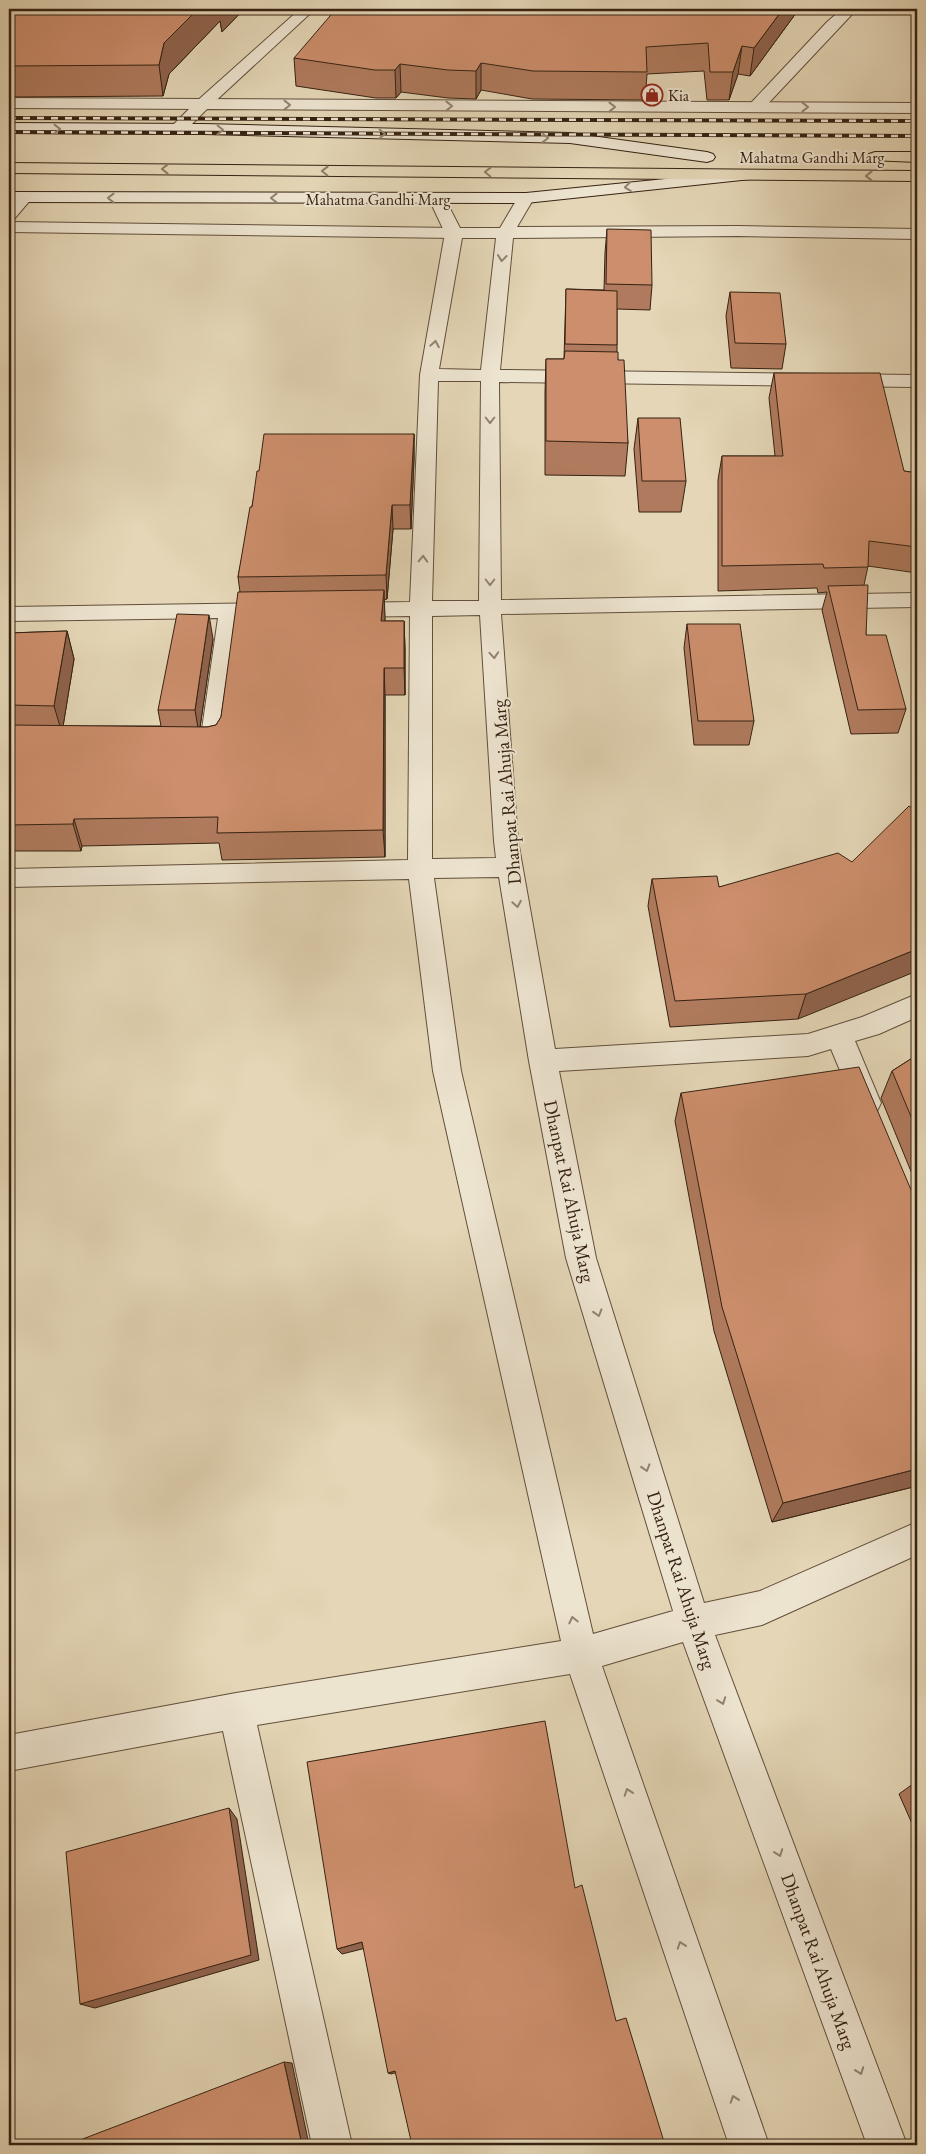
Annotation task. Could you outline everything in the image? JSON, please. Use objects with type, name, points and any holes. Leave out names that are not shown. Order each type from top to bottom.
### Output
[{"type":"main road","name":"Mahatma Gandhi Marg","points":[[588,156],[726,157]]},
{"type":"main road","name":"Mahatma Gandhi Marg","points":[[860,157],[917,157]]},
{"type":"main road","name":"Mahatma Gandhi Marg","points":[[9,168],[917,176]]},
{"type":"street","points":[[178,129],[308,9]]},
{"type":"street","points":[[756,107],[832,25],[850,9]]},
{"type":"street","points":[[9,103],[917,108]]},
{"type":"street","name":"Mahatma Gandhi Marg","points":[[9,128],[178,129],[570,138],[706,157]]},
{"type":"street","name":"Mahatma Gandhi Marg","points":[[16,198],[526,198],[746,175]]},
{"type":"street","points":[[9,214],[16,198]]},
{"type":"street","name":"Dhanpat Rai Ahuja Marg","points":[[526,198],[505,233],[490,376],[490,606],[506,841],[543,1061],[581,1258],[693,1622],[887,2145]]},
{"type":"street","points":[[437,199],[454,233],[429,376],[421,608],[420,869],[447,1071],[581,1655],[749,2145]]},
{"type":"street","points":[[9,227],[454,233],[738,231],[917,234]]},
{"type":"street","points":[[429,376],[917,380]]},
{"type":"street","points":[[327,610],[917,600]]},
{"type":"street","points":[[9,614],[288,610]]},
{"type":"street","points":[[173,744],[212,744],[230,611]]},
{"type":"street","points":[[9,878],[510,867]]},
{"type":"street","points":[[543,1061],[808,1045],[869,1026],[917,1005]]},
{"type":"street","points":[[839,1035],[876,1125]]},
{"type":"street","points":[[9,1753],[236,1711],[581,1655],[693,1622],[762,1608],[917,1538]]},
{"type":"street","points":[[236,1711],[332,2145]]},
{"type":"building","points":[[9,9],[198,9],[164,43],[159,65],[9,66]]},
{"type":"building","points":[[336,9],[783,9],[754,48],[742,46],[733,72],[710,72],[708,43],[646,47],[647,72],[533,71],[481,63],[476,71],[448,70],[400,64],[395,70],[375,70],[294,58]]},
{"type":"building","points":[[607,229],[651,230],[652,285],[606,284]]},
{"type":"building","points":[[566,289],[617,291],[617,345],[565,344]]},
{"type":"building","points":[[730,292],[780,293],[786,344],[735,343]]},
{"type":"building","points":[[565,351],[618,352],[618,360],[624,360],[628,443],[546,441],[546,359],[564,359]]},
{"type":"building","points":[[774,373],[880,373],[904,471],[917,473],[917,547],[869,541],[868,567],[824,568],[823,564],[722,566],[722,456],[783,456]]},
{"type":"building","points":[[638,418],[680,418],[686,481],[642,481]]},
{"type":"building","points":[[264,434],[414,434],[410,505],[392,505],[386,575],[238,577],[257,471],[259,471]]},
{"type":"building","points":[[868,585],[866,635],[886,635],[906,709],[858,710],[828,586]]},
{"type":"building","points":[[384,590],[381,621],[404,621],[404,668],[384,668],[383,830],[217,833],[218,817],[74,819],[73,824],[9,825],[9,725],[207,727],[216,725],[221,717],[238,592]]},
{"type":"building","points":[[177,614],[209,615],[195,710],[158,710]]},
{"type":"building","points":[[687,624],[740,624],[754,721],[698,721]]},
{"type":"building","points":[[67,631],[54,706],[9,705],[9,633]]},
{"type":"building","points":[[909,806],[917,811],[917,949],[806,994],[675,1001],[652,879],[717,876],[719,887],[838,853],[852,862]]},
{"type":"building","points":[[917,1055],[917,1131],[892,1071]]},
{"type":"building","points":[[859,1067],[917,1204],[913,1207],[917,1219],[917,1469],[783,1503],[722,1307],[681,1093]]},
{"type":"building","points":[[545,1721],[575,1888],[582,1885],[616,2021],[626,2018],[665,2145],[412,2145],[395,2071],[388,2073],[362,1942],[337,1949],[307,1762]]},
{"type":"building","points":[[229,1808],[251,1955],[80,2004],[66,1852]]},
{"type":"building","points":[[284,2062],[302,2145],[67,2145]]},
{"type":"railway","points":[[9,118],[917,121]]},
{"type":"railway","points":[[9,132],[917,136]]},
{"type":"place","name":"Kia","points":[[652,95]]}]
